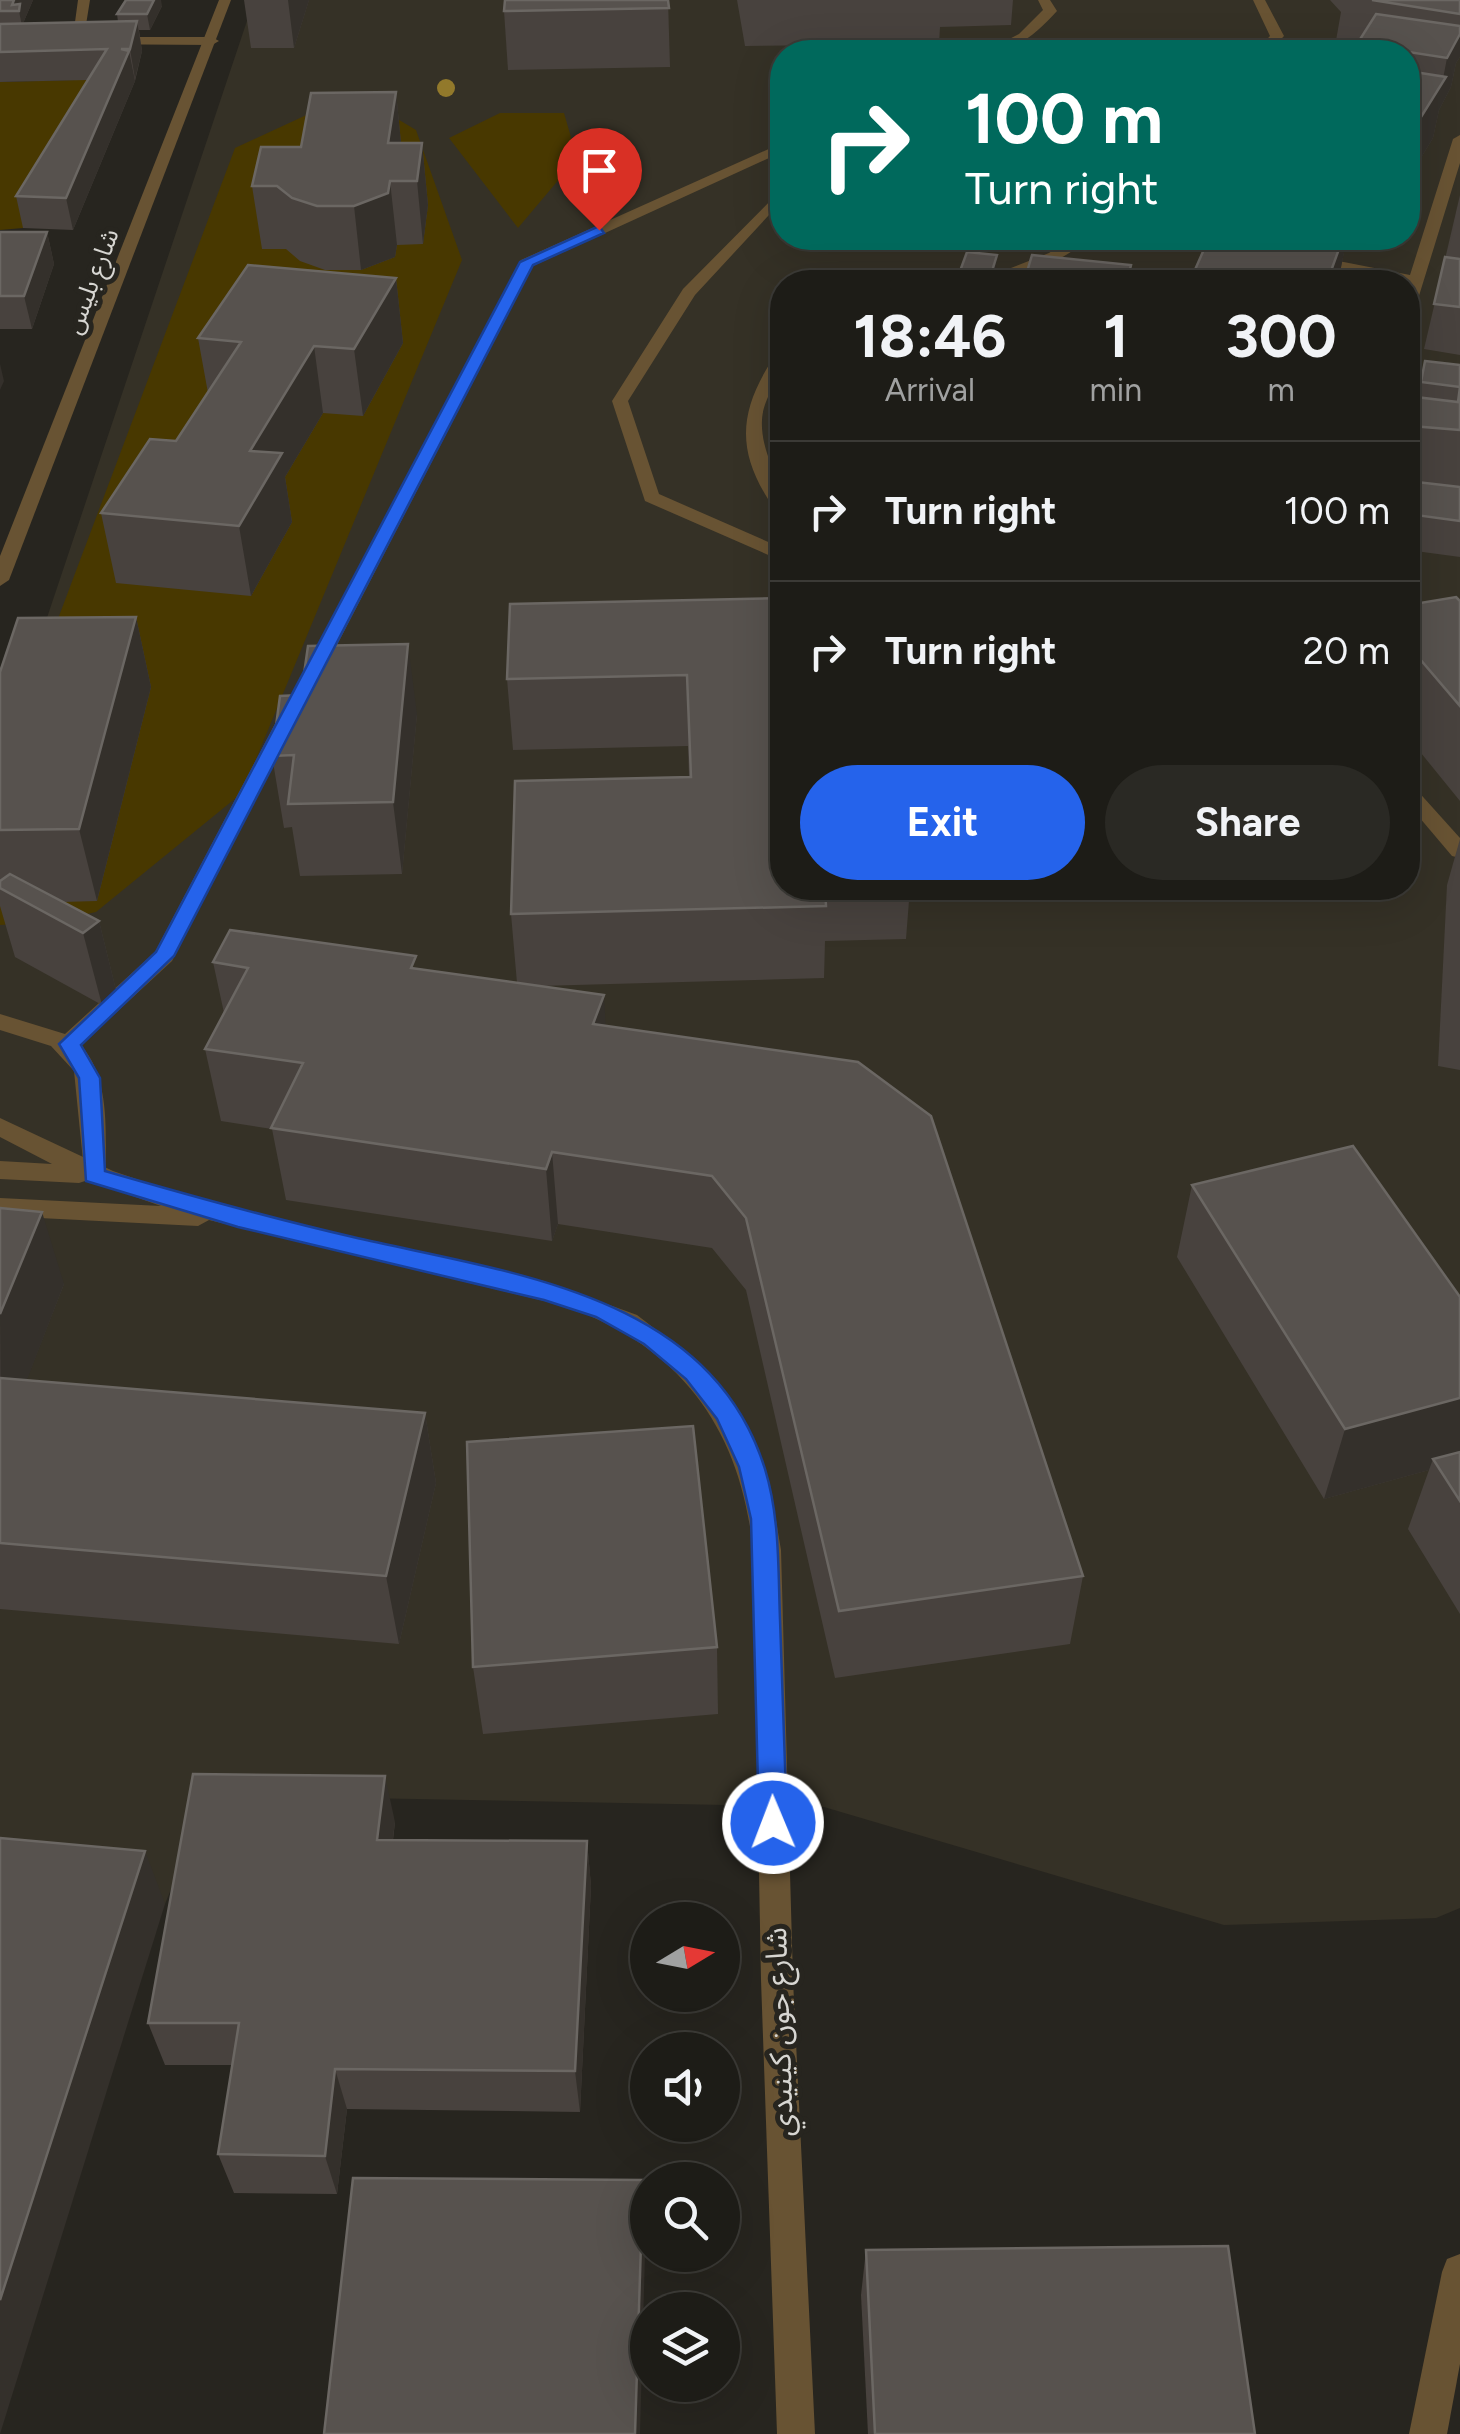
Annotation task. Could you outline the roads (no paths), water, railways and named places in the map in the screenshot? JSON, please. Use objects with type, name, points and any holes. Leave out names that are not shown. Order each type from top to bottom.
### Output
[{"type":"street","points":[[84,0],[77,41],[212,40]]},
{"type":"street","name":"شارع بليس","points":[[0,580],[212,40],[224,0]]},
{"type":"street","points":[[1019,40],[1050,11],[1044,0]]},
{"type":"street","points":[[1259,0],[1277,36],[1273,40]]},
{"type":"street","points":[[1419,270],[1460,139]]},
{"type":"street","points":[[69,1044],[164,956],[528,262],[770,152]]},
{"type":"street","points":[[770,206],[689,292],[620,401],[651,497],[770,551]]},
{"type":"street","points":[[1015,270],[1063,250]]},
{"type":"street","points":[[1286,256],[1359,270]]},
{"type":"street","points":[[770,380],[754,410],[757,450],[770,485]]},
{"type":"street","points":[[1420,806],[1460,851]]},
{"type":"street","points":[[0,1022],[48,1032],[69,1044],[89,1078],[94,1176],[0,1170]]},
{"type":"street","name":"شارع جون كينيدي","points":[[0,1126],[94,1176],[238,1219],[546,1291],[605,1311],[653,1338],[695,1372],[735,1431],[752,1467],[764,1519],[769,1595],[776,1976],[796,2434]]},
{"type":"street","points":[[0,1208],[238,1219]]},
{"type":"street","points":[[1428,2434],[1460,2272]]}]
